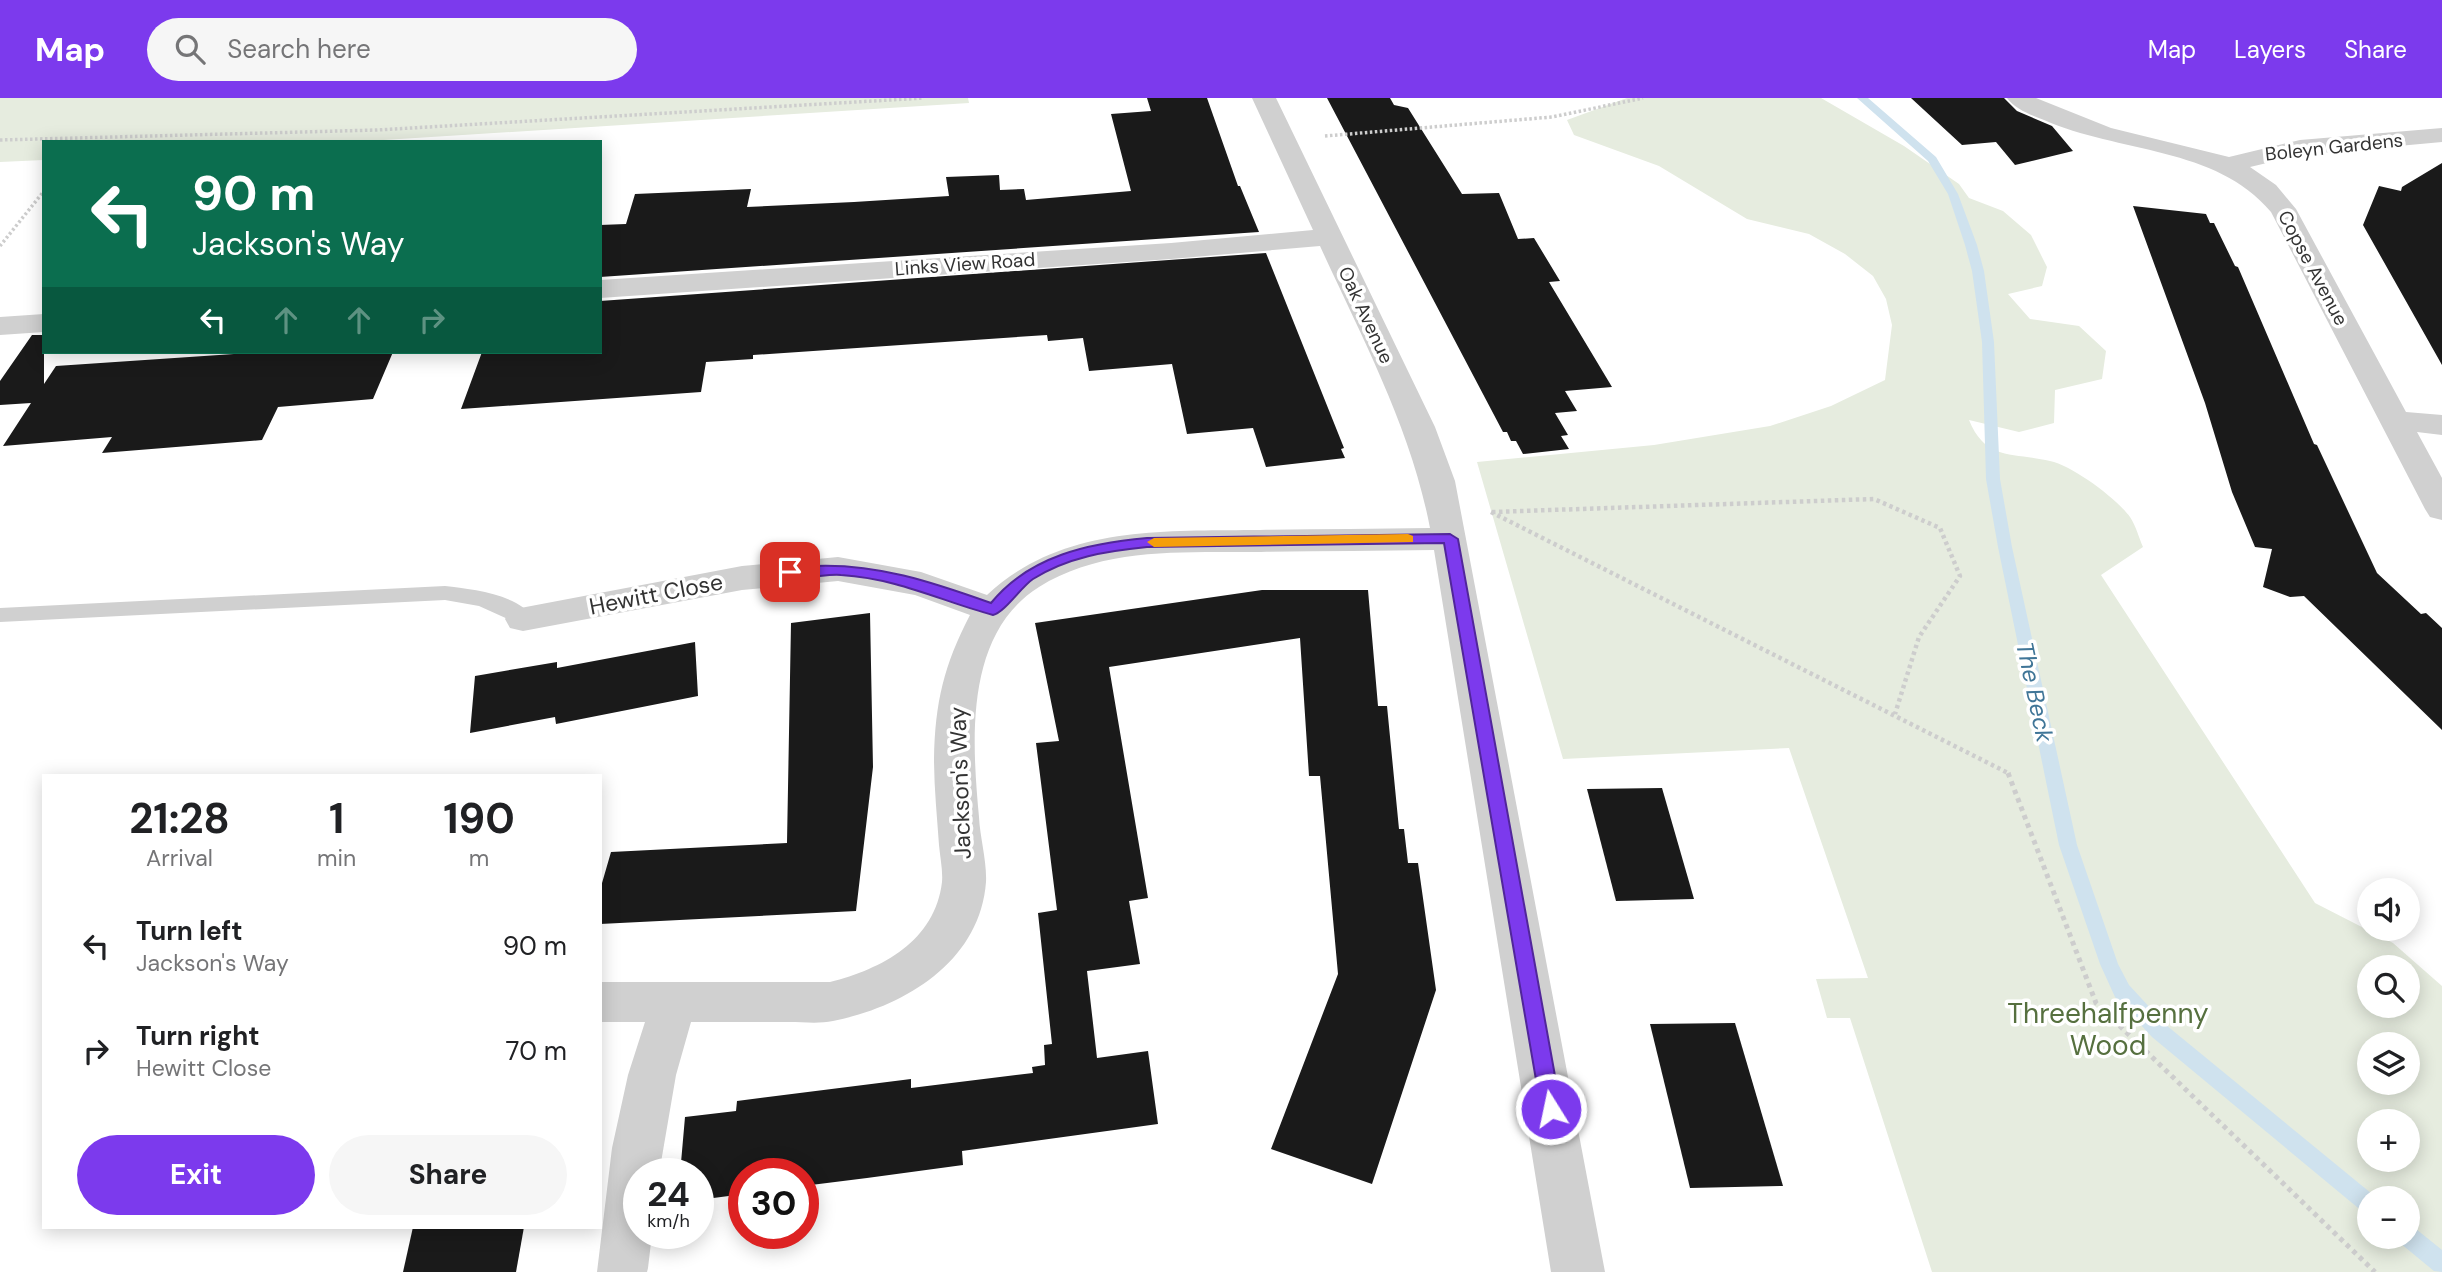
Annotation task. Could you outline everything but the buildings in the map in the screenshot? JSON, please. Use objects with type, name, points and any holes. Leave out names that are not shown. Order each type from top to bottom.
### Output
[{"type":"street","name":"Oak Avenue","points":[[1264,98],[1419,427],[1448,526],[1578,1268]]},
{"type":"street","name":"Copse Avenue","points":[[2019,98],[2069,122],[2102,133],[2228,167],[2254,178],[2276,198],[2442,509]]},
{"type":"street","name":"Boleyn Gardens","points":[[2228,167],[2247,158],[2282,151],[2442,135]]},
{"type":"street","name":"Links View Road","points":[[602,289],[1171,251],[1329,237]]},
{"type":"street","points":[[0,326],[42,323]]},
{"type":"street","points":[[2395,420],[2442,425]]},
{"type":"street","name":"Jackson's Way","points":[[602,1002],[830,1002],[864,995],[891,983],[916,967],[937,948],[961,903],[964,881],[954,720],[957,690],[976,636],[993,610],[1009,591],[1038,570],[1076,554],[1108,546],[1448,526]]},
{"type":"street","name":"Hewitt Close","points":[[523,619],[743,578],[838,569],[921,584],[993,610]]},
{"type":"street","points":[[622,1268],[637,1148],[652,1075],[674,1002]]},
{"type":"lane","points":[[0,615],[445,593],[474,596],[504,606],[523,619]]},
{"type":"path","points":[[0,140],[85,140],[377,130],[925,98]]},
{"type":"path","points":[[1283,139],[1552,117],[1643,98]]},
{"type":"path","points":[[0,246],[42,194]]},
{"type":"path","points":[[1448,526],[1492,512],[1874,499],[1940,528],[1960,576],[1919,637],[1895,714]]},
{"type":"path","points":[[1492,512],[2009,774],[2096,1003],[2375,1272]]},
{"type":"green space","points":[[0,98],[968,98],[969,103],[384,140],[42,140],[42,160],[0,162]]},
{"type":"green space","name":"Threehalfpenny Wood","points":[[1627,98],[1821,98],[1904,146],[1959,184],[1969,198],[2003,211],[2031,235],[2047,267],[2042,286],[2008,294],[2030,319],[2079,326],[2106,351],[2102,379],[2055,390],[2054,423],[2019,432],[1969,420],[1984,443],[1993,449],[2050,461],[2070,469],[2105,492],[2130,517],[2143,547],[2101,575],[2315,903],[2357,925],[2357,941],[2389,941],[2407,955],[2357,955],[2357,1018],[2420,1018],[2420,967],[2442,986],[2442,1272],[1932,1272],[1850,1018],[1827,1018],[1816,979],[1868,978],[1789,748],[1563,759],[1477,462],[1654,445],[1770,426],[1831,406],[1885,380],[1892,325],[1886,299],[1873,276],[1845,254],[1809,234],[1747,219],[1659,166],[1574,135],[1567,120]]},
{"type":"waterway","name":"The Beck","points":[[1862,98],[1932,159],[1953,194],[1971,245],[1978,271],[1988,342],[1993,479],[2005,547],[2068,845],[2109,964],[2122,991],[2159,1031],[2357,1194]]},
{"type":"waterway","name":"The Beck","points":[[2420,1246],[2442,1264]]},
{"type":"slow traffic","points":[[1154,542],[1408,539]]},
{"type":"route","points":[[790,572],[838,569],[880,575],[921,584],[993,610],[1009,591],[1029,575],[1076,554],[1108,546],[1147,542],[1450,539],[1551,1109]]}]
